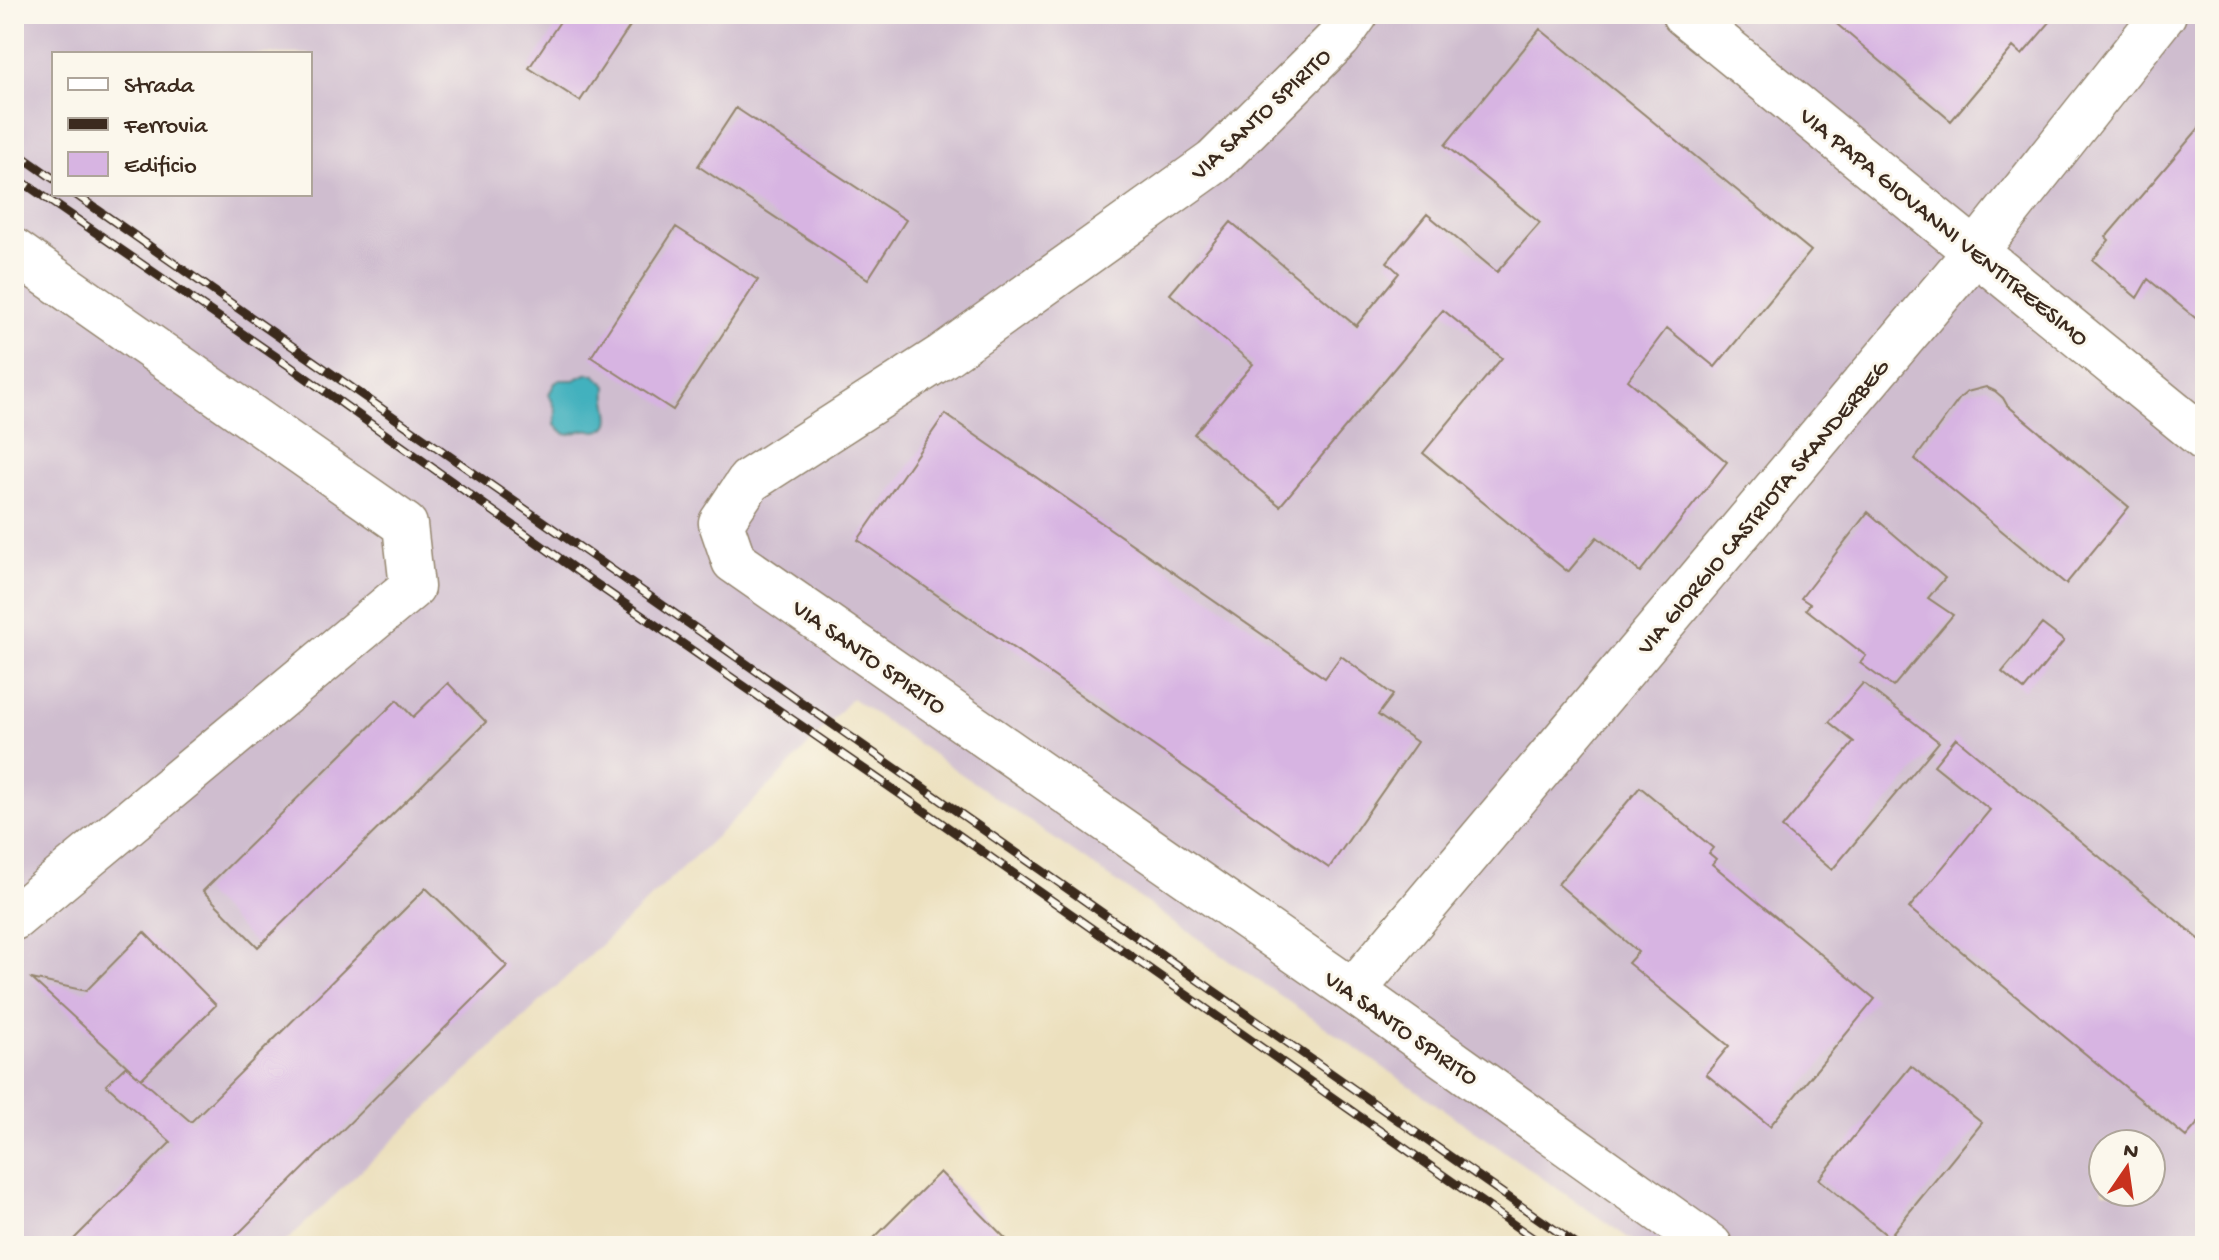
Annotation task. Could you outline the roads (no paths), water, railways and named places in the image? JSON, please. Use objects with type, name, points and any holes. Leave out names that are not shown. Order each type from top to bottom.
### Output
[{"type":"street","name":"VIA SANTO SPIRITO","points":[[1356,14],[1339,38],[1214,162],[943,356],[749,481],[721,523],[734,561],[1353,991],[1710,1246]]},
{"type":"street","name":"VIA PAPA GIOVANNI VENTITREESIMO","points":[[1684,14],[2205,439]]},
{"type":"street","name":"VIA GIORGIO CASTRIOTA SKANDERBEG","points":[[1353,991],[1976,251],[2164,14]]},
{"type":"street","points":[[14,251],[405,525],[412,587],[14,918]]},
{"type":"water","points":[[588,373],[607,386],[609,423],[603,430],[586,429],[565,434],[555,425],[556,410],[549,394],[560,380],[574,380]]},
{"type":"railway","points":[[14,151],[52,178]]},
{"type":"railway","points":[[14,176],[1544,1246]]},
{"type":"railway","points":[[78,196],[1578,1246]]}]
